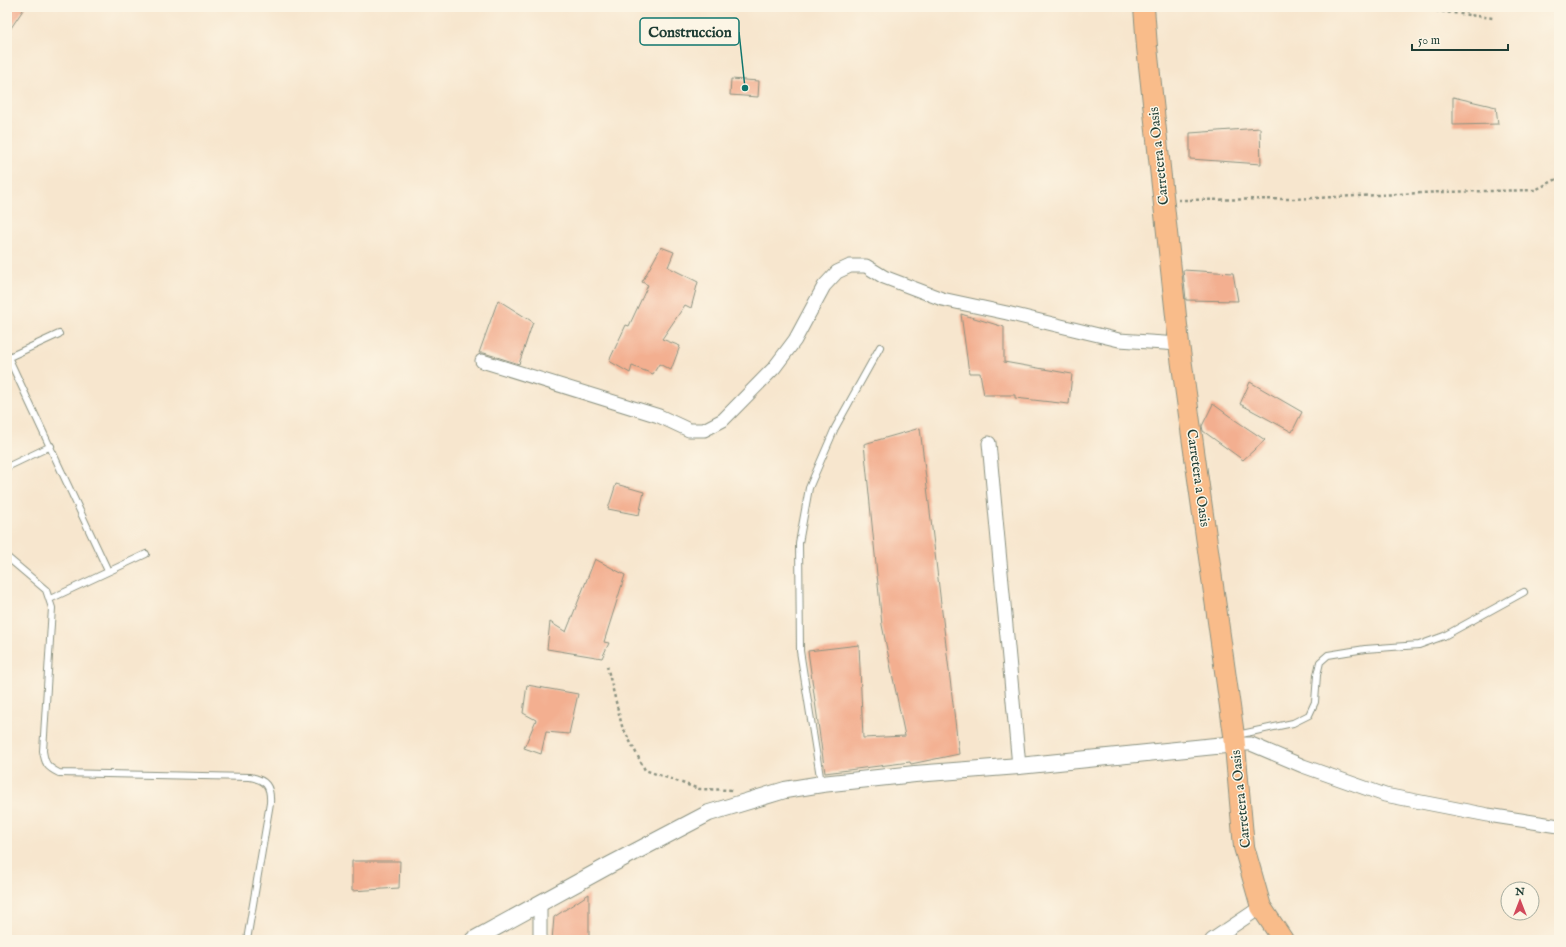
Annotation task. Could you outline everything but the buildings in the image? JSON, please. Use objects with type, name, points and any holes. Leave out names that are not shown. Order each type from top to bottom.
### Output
[{"type":"main road","name":"Carretera a Oasis","points":[[1144,7],[1179,344],[1234,740],[1244,847],[1261,907],[1283,940]]},
{"type":"street","points":[[482,361],[659,416],[689,430],[704,430],[723,420],[774,368],[795,340],[824,286],[837,272],[850,266],[866,266],[884,277],[942,299],[1119,340],[1179,344]]},
{"type":"street","points":[[989,442],[1019,766]]},
{"type":"street","points":[[472,940],[540,902],[709,813],[785,790],[822,784],[915,774],[1019,766],[1234,740],[1251,744],[1303,766],[1385,795],[1488,815],[1559,826]]},
{"type":"street","points":[[540,902],[540,940]]},
{"type":"street","points":[[1212,940],[1261,907]]},
{"type":"lane","points":[[59,334],[7,358],[51,446],[108,571]]},
{"type":"lane","points":[[822,784],[800,651],[799,543],[809,488],[834,428],[880,347]]},
{"type":"lane","points":[[7,467],[51,446]]},
{"type":"lane","points":[[50,599],[146,554]]},
{"type":"lane","points":[[7,557],[46,590],[52,608],[43,751],[44,763],[59,773],[250,777],[260,779],[268,785],[271,793],[270,803],[247,940]]},
{"type":"lane","points":[[1234,740],[1293,723],[1309,715],[1315,702],[1316,675],[1320,662],[1328,655],[1365,649],[1420,645],[1444,636],[1524,592]]},
{"type":"path","points":[[1406,7],[1493,18]]},
{"type":"path","points":[[1164,200],[1293,199],[1442,192],[1534,190],[1559,178]]},
{"type":"path","points":[[606,666],[622,726],[645,770],[699,789],[738,790]]},
{"type":"place","name":"Construccion","points":[[745,88]]}]
